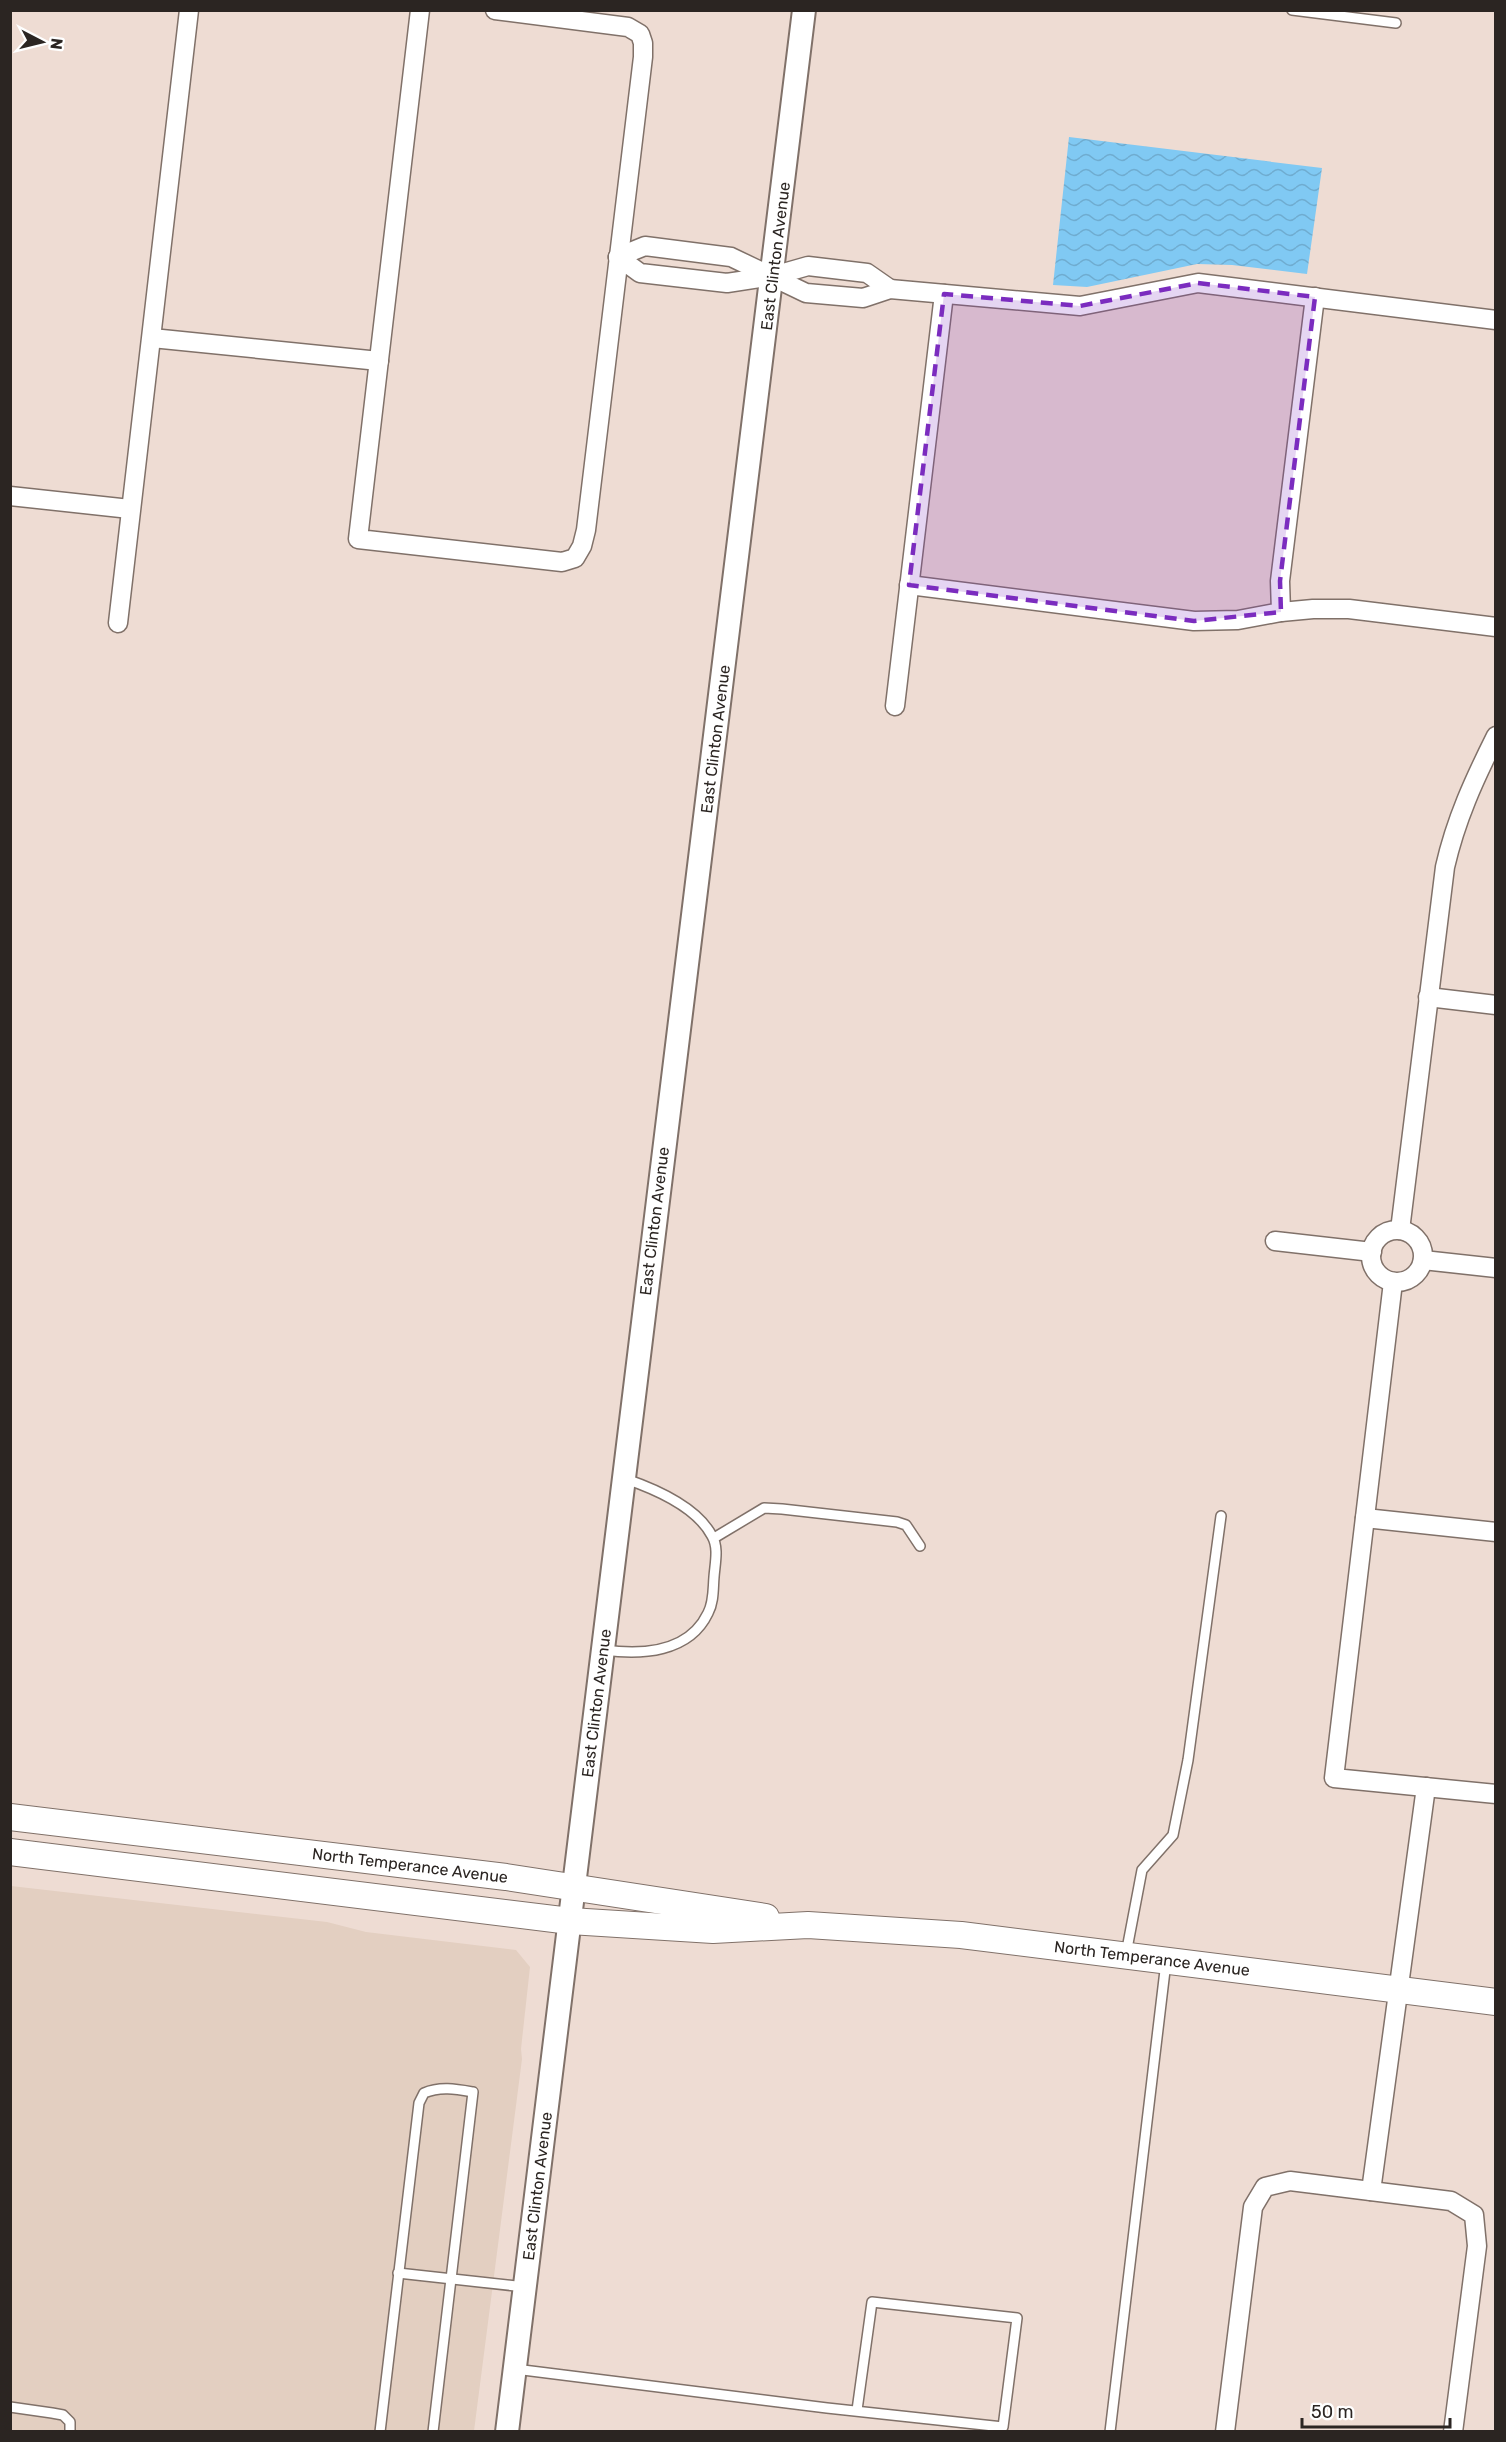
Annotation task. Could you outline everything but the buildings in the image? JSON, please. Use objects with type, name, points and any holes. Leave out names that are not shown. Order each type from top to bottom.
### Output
[{"type":"main road","name":"North Temperance Avenue","points":[[10,1817],[506,1876],[715,1907],[808,1925]]},
{"type":"main road","name":"North Temperance Avenue","points":[[10,1852],[570,1921],[713,1930],[808,1925],[961,1935],[1495,2002]]},
{"type":"street","points":[[118,623],[189,10]]},
{"type":"street","points":[[420,10],[358,539],[562,561],[574,558],[582,546],[586,530],[643,43],[640,34],[628,27],[495,10]]},
{"type":"street","name":"East Clinton Avenue","points":[[507,2432],[804,10]]},
{"type":"street","points":[[618,257],[645,246],[731,256],[806,293],[863,298],[890,289],[1080,306],[1198,283],[1496,320]]},
{"type":"street","points":[[618,257],[640,273],[727,284],[773,276],[808,266],[867,273],[890,289]]},
{"type":"street","points":[[894,706],[944,294]]},
{"type":"street","points":[[1281,612],[1280,581],[1315,297]]},
{"type":"street","points":[[152,338],[379,361]]},
{"type":"street","points":[[10,496],[130,509]]},
{"type":"street","points":[[909,585],[1194,621],[1238,620],[1313,609],[1349,609],[1496,627]]},
{"type":"street","points":[[1400,1230],[1445,867],[1452,835],[1465,799],[1496,736]]},
{"type":"street","points":[[1428,997],[1496,1005]]},
{"type":"street","points":[[1400,1230],[1408,1232],[1420,1243],[1423,1260],[1416,1274],[1401,1282],[1393,1282],[1379,1274],[1371,1260],[1371,1252],[1378,1238],[1384,1233],[1400,1230]]},
{"type":"street","points":[[1275,1241],[1371,1252]]},
{"type":"street","points":[[1423,1260],[1496,1268]]},
{"type":"street","points":[[1393,1282],[1334,1778],[1496,1794]]},
{"type":"street","points":[[1365,1518],[1496,1532]]},
{"type":"street","points":[[1371,2191],[1426,1787]]},
{"type":"street","points":[[1225,2432],[1253,2207],[1265,2187],[1290,2181],[1451,2201],[1474,2215],[1477,2246],[1453,2432]]},
{"type":"lane","points":[[1292,10],[1396,23]]},
{"type":"lane","points":[[603,1650],[648,1653],[681,1641],[702,1624],[712,1603],[717,1549],[714,1538],[702,1522],[670,1498],[652,1488],[623,1478]]},
{"type":"lane","points":[[714,1538],[764,1509],[782,1509],[897,1522],[906,1525],[920,1546]]},
{"type":"lane","points":[[1126,1954],[1142,1870],[1173,1835],[1188,1760],[1221,1516]]},
{"type":"lane","points":[[1110,2432],[1166,1959]]},
{"type":"lane","points":[[380,2432],[419,2103],[424,2093],[434,2088],[473,2092],[433,2432]]},
{"type":"lane","points":[[398,2273],[525,2287]]},
{"type":"lane","points":[[515,2369],[857,2410],[1003,2427],[1017,2318],[872,2301],[857,2410]]},
{"type":"lane","points":[[10,2408],[63,2415],[70,2422],[70,2432]]},
{"type":"highlighted area","points":[[1198,283],[1315,297],[1280,581],[1281,612],[1194,621],[909,585],[944,294],[1080,306]]},
{"type":"shaded area","points":[[11,1886],[327,1922],[366,1932],[516,1950],[530,1967],[521,2049],[522,2059],[474,2431],[11,2432]]},
{"type":"water","points":[[1069,137],[1322,168],[1307,274],[1232,265],[1197,264],[1087,287],[1053,285]]}]
